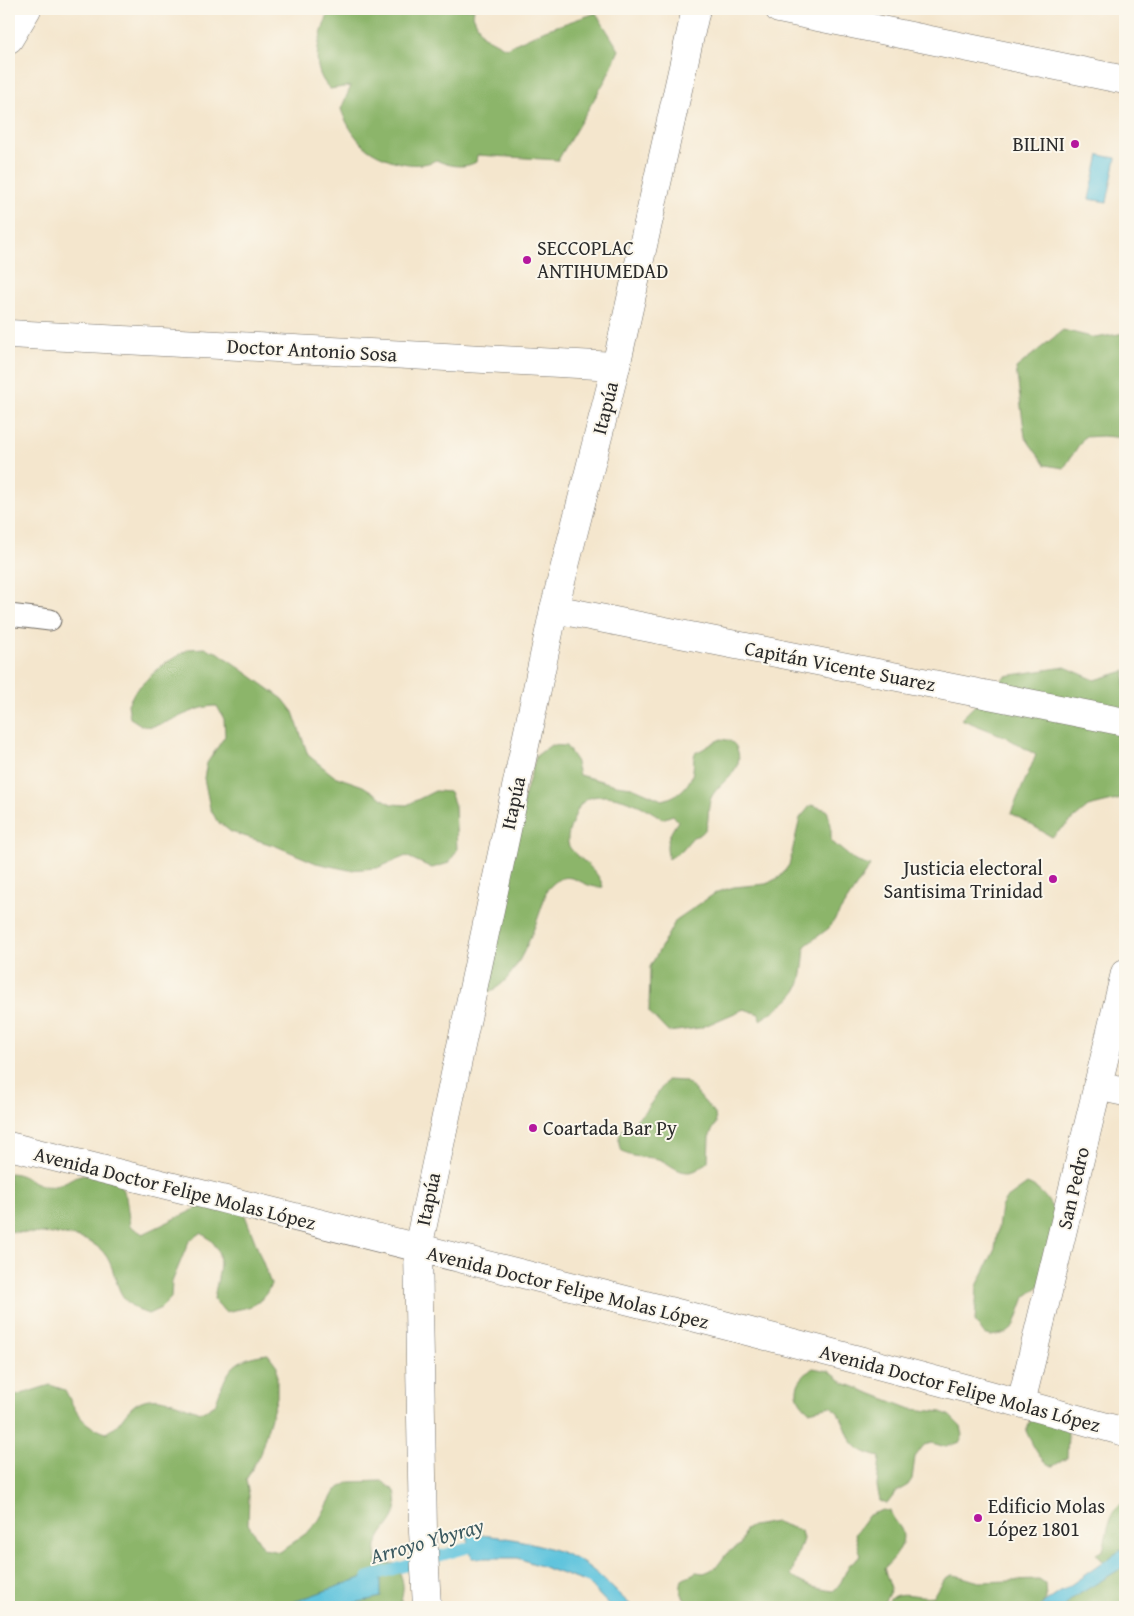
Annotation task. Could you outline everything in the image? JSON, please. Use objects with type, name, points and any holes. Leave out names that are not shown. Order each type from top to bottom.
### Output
[{"type":"street","points":[[9,39],[27,9]]},
{"type":"street","name":"Itapúa","points":[[427,1607],[423,1531],[418,1248],[554,609],[616,366],[696,9]]},
{"type":"street","points":[[779,9],[1125,80]]},
{"type":"street","name":"Doctor Antonio Sosa","points":[[9,334],[616,366]]},
{"type":"street","name":"Capitán Vicente Suarez","points":[[554,609],[1125,722]]},
{"type":"street","name":"San Pedro","points":[[1021,1403],[1125,973]]},
{"type":"street","points":[[1097,1086],[1125,1092]]},
{"type":"street","name":"Avenida Doctor Felipe Molas López","points":[[9,1146],[418,1248],[1021,1403],[1125,1432]]},
{"type":"lane","points":[[9,615],[50,620]]},
{"type":"green space","points":[[330,9],[474,9],[473,15],[482,35],[506,48],[545,30],[596,13],[619,50],[606,79],[558,160],[477,155],[476,162],[461,166],[446,164],[436,160],[428,163],[409,164],[388,159],[363,145],[350,128],[341,109],[351,86],[330,89],[323,80],[317,61],[318,50]]},
{"type":"green space","points":[[1063,330],[1095,338],[1125,333],[1125,438],[1084,437],[1064,468],[1045,465],[1025,437],[1016,368]]},
{"type":"green space","points":[[205,648],[219,653],[283,699],[293,712],[308,755],[334,776],[363,786],[391,804],[407,805],[435,791],[450,792],[455,806],[457,850],[449,863],[432,868],[406,856],[377,868],[349,870],[316,863],[276,846],[231,832],[217,821],[210,808],[204,778],[207,763],[225,736],[224,719],[217,706],[198,709],[160,724],[144,726],[130,718],[128,704],[135,691],[161,666],[189,649]]},
{"type":"green space","points":[[1065,667],[1095,680],[1125,671],[1125,798],[1088,807],[1052,837],[1011,813],[1036,755],[1006,737],[961,719],[1005,676]]},
{"type":"green space","points":[[721,739],[731,741],[736,746],[739,757],[738,764],[730,776],[714,792],[709,804],[708,822],[704,831],[700,835],[693,837],[682,850],[669,859],[667,843],[678,821],[673,815],[662,819],[634,803],[610,797],[599,796],[589,798],[581,804],[571,827],[568,843],[573,852],[596,873],[603,887],[595,887],[569,878],[562,878],[555,882],[547,890],[532,933],[517,964],[498,987],[487,992],[474,973],[536,756],[551,745],[566,746],[575,759],[579,775],[616,785],[632,787],[662,800],[673,796],[686,786],[692,776],[695,753]]},
{"type":"green space","points":[[811,805],[827,810],[831,825],[831,841],[855,861],[870,866],[829,928],[805,946],[800,984],[796,991],[791,998],[760,1020],[759,1014],[744,1009],[700,1028],[668,1032],[649,1012],[650,967],[676,920],[717,892],[734,887],[766,884],[780,877],[789,865],[800,818]]},
{"type":"green space","points":[[667,1080],[684,1081],[690,1085],[715,1114],[716,1123],[709,1137],[708,1161],[694,1171],[684,1172],[655,1158],[628,1154],[622,1151],[619,1146],[619,1138],[622,1131],[643,1113]]},
{"type":"green space","points":[[9,1173],[14,1173],[45,1186],[57,1185],[83,1174],[93,1174],[119,1183],[126,1197],[130,1226],[143,1234],[214,1200],[243,1210],[271,1284],[263,1298],[258,1302],[247,1307],[225,1312],[214,1299],[220,1262],[219,1254],[210,1240],[201,1233],[189,1241],[172,1282],[171,1298],[161,1308],[148,1314],[135,1308],[126,1300],[120,1291],[104,1253],[95,1245],[85,1240],[64,1235],[9,1231]]},
{"type":"green space","points":[[1027,1184],[1042,1193],[1052,1207],[1066,1240],[1051,1277],[1025,1297],[1014,1327],[1007,1333],[991,1336],[984,1334],[975,1321],[977,1286],[995,1249],[1001,1207],[1006,1199]]},
{"type":"green space","points":[[268,1354],[277,1366],[277,1397],[260,1454],[246,1480],[249,1495],[248,1524],[264,1549],[280,1552],[308,1532],[319,1520],[335,1491],[349,1482],[382,1481],[395,1491],[397,1501],[394,1516],[379,1538],[376,1546],[377,1562],[395,1564],[401,1575],[403,1585],[399,1607],[9,1607],[9,1398],[50,1385],[65,1390],[80,1417],[90,1426],[106,1433],[136,1404],[145,1400],[163,1400],[201,1412],[215,1405],[227,1375],[238,1363],[255,1356]]},
{"type":"green space","points":[[813,1368],[829,1371],[844,1383],[911,1409],[942,1412],[950,1416],[961,1427],[963,1435],[960,1442],[946,1447],[932,1443],[924,1445],[915,1457],[912,1479],[908,1485],[896,1492],[887,1504],[880,1501],[877,1486],[880,1457],[867,1453],[852,1442],[838,1413],[831,1406],[809,1411],[799,1399],[797,1388],[799,1383]]},
{"type":"green space","points":[[1042,1415],[1066,1429],[1068,1433],[1067,1458],[1053,1466],[1044,1462],[1026,1431],[1030,1421]]},
{"type":"green space","points":[[1125,1500],[1125,1556],[1103,1563],[1096,1554],[1103,1550],[1112,1516],[1119,1505]]},
{"type":"green space","points":[[883,1510],[890,1511],[901,1529],[903,1539],[896,1556],[884,1568],[891,1589],[882,1607],[696,1607],[685,1600],[683,1596],[681,1589],[682,1580],[696,1572],[704,1573],[718,1565],[727,1553],[740,1545],[745,1530],[752,1526],[776,1522],[801,1531],[803,1539],[791,1575],[810,1586],[833,1591],[839,1586],[849,1565],[861,1556],[855,1534],[869,1515]]},
{"type":"green space","points":[[1125,1563],[1125,1607],[1055,1607]]},
{"type":"green space","points":[[952,1575],[980,1582],[1039,1580],[1045,1584],[1046,1600],[1040,1607],[886,1607],[889,1600],[894,1596],[906,1594],[933,1596],[943,1581]]},
{"type":"water","points":[[1099,155],[1116,158],[1107,202],[1089,199]]},
{"type":"water","points":[[467,1534],[529,1542],[573,1558],[586,1565],[633,1607],[611,1607],[588,1583],[518,1558],[472,1558]]},
{"type":"water","points":[[1125,1547],[1125,1566],[1073,1598],[1063,1607],[1039,1607]]},
{"type":"water","points":[[381,1571],[381,1597],[336,1607],[279,1607]]},
{"type":"waterway","name":"Arroyo Ybyray","points":[[368,1577],[484,1543]]},
{"type":"place","name":"BILINI","points":[[1075,144]]},
{"type":"place","name":"SECCOPLAC ANTIHUMEDAD","points":[[527,260]]},
{"type":"place","name":"Justicia electoral Santisima Trinidad","points":[[1053,879]]},
{"type":"place","name":"Coartada Bar Py","points":[[533,1128]]},
{"type":"place","name":"Edificio Molas López 1801","points":[[978,1518]]}]
